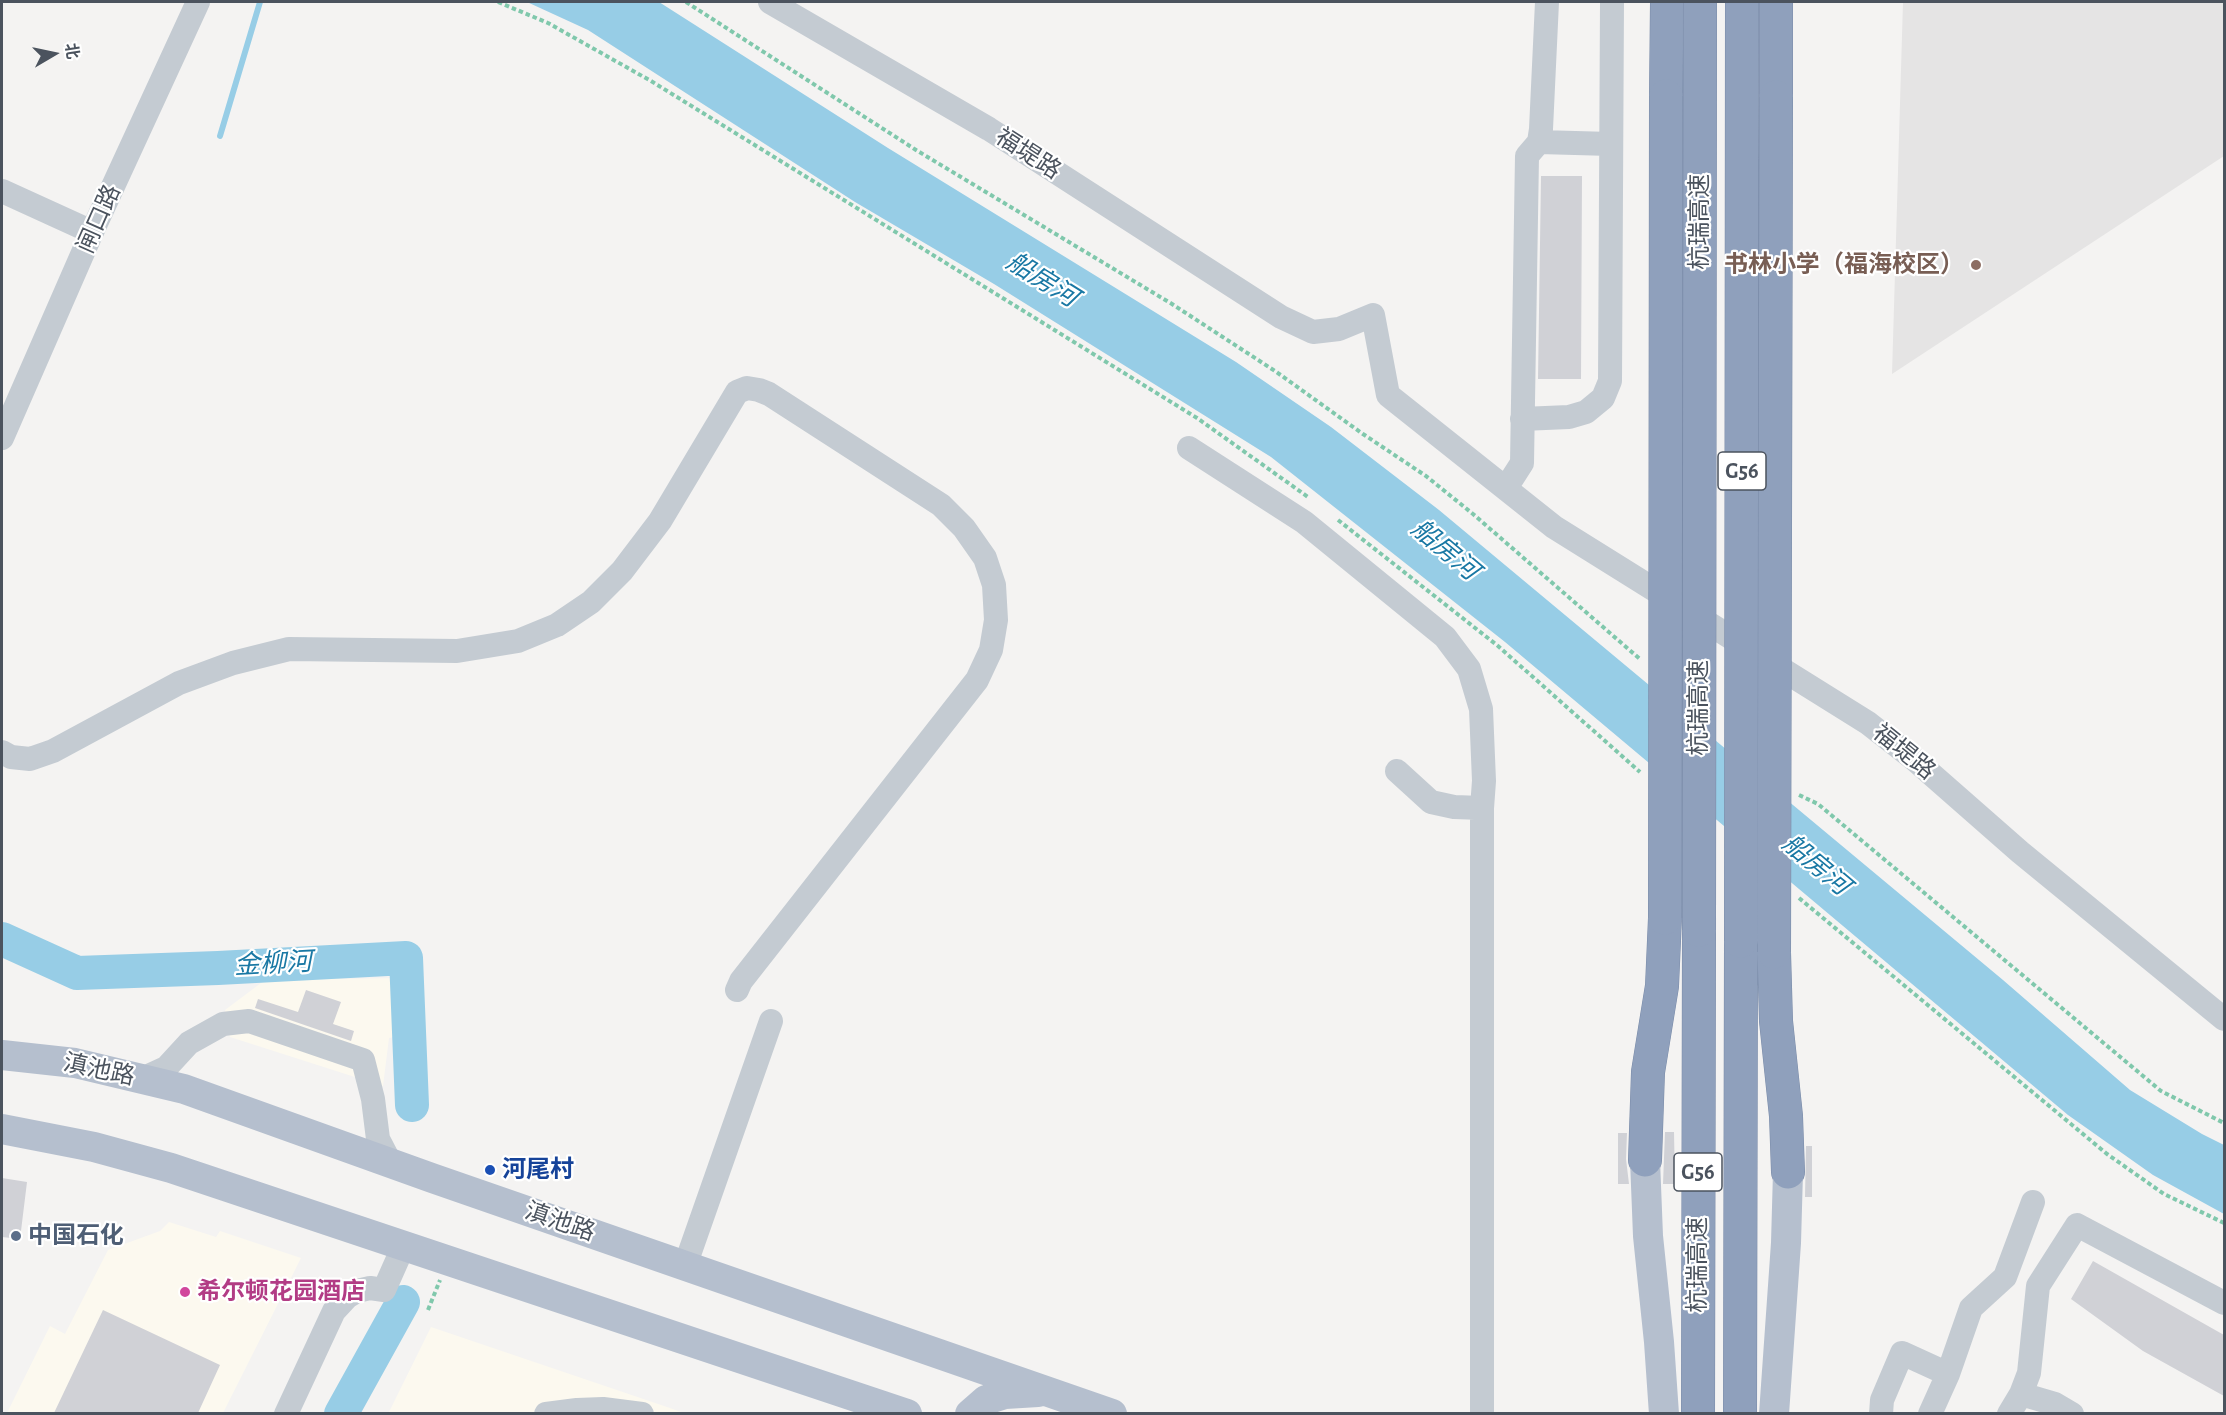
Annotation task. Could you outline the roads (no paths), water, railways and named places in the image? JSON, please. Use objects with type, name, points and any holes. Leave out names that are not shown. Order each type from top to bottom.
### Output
[{"type":"highway","points":[[1645,1160],[1648,1072],[1662,986],[1665,918],[1667,2]]},
{"type":"highway","name":"杭瑞高速","points":[[1698,1413],[1700,2]]},
{"type":"highway","name":"杭瑞高速","points":[[1740,1413],[1742,2]]},
{"type":"highway","points":[[1776,2],[1774,952],[1776,1021],[1786,1116],[1788,1172]]},
{"type":"main road","name":"滇池路","points":[[2,1055],[75,1063],[184,1089],[391,1164],[1112,1413]]},
{"type":"main road","points":[[2,1129],[94,1147],[171,1168],[906,1413]]},
{"type":"main road","points":[[1645,1160],[1648,1236],[1664,1413]]},
{"type":"main road","points":[[1774,1413],[1786,1243],[1788,1172]]},
{"type":"main road","points":[[970,1413],[986,1400],[1005,1394],[1053,1393]]},
{"type":"main road","points":[[849,1394],[879,1413]]},
{"type":"street","name":"闸口路","points":[[2,438],[7,412],[198,2]]},
{"type":"street","name":"福堤路","points":[[770,2],[989,129],[1281,317],[1313,332],[1339,329],[1373,315],[1388,395],[1554,527],[1868,723],[1914,759],[2020,852],[2224,1018]]},
{"type":"street","points":[[1506,488],[1522,463],[1527,156],[1539,142],[1547,2]]},
{"type":"street","points":[[1522,418],[1569,417],[1586,412],[1603,398],[1610,381],[1612,2]]},
{"type":"street","points":[[1539,142],[1611,144]]},
{"type":"street","points":[[2,191],[92,232]]},
{"type":"street","points":[[2,752],[11,757],[30,759],[53,751],[179,683],[233,663],[289,649],[457,651],[518,641],[557,625],[591,602],[622,571],[660,521],[737,392],[747,388],[759,390],[941,505],[964,528],[985,558],[994,585],[996,621],[991,650],[977,680],[741,981],[737,990]]},
{"type":"street","points":[[1189,448],[1304,522],[1445,637],[1469,669],[1481,709],[1484,781],[1482,808],[1482,1413]]},
{"type":"street","points":[[1397,771],[1431,802],[1454,807],[1482,808]]},
{"type":"street","points":[[142,1079],[166,1068],[189,1043],[223,1024],[249,1021],[353,1056],[363,1060],[373,1099],[378,1139],[391,1164]]},
{"type":"street","points":[[686,1266],[771,1021]]},
{"type":"street","points":[[1930,1413],[1948,1374],[1971,1308],[2005,1277],[2033,1202]]},
{"type":"street","points":[[2072,1413],[2055,1404],[2015,1404],[2029,1372],[2038,1286],[2077,1225],[2224,1303]]},
{"type":"street","points":[[286,1413],[334,1311],[347,1297],[357,1291],[370,1288],[384,1290],[404,1245]]},
{"type":"street","points":[[1881,1413],[1882,1401],[1902,1353],[1948,1374]]},
{"type":"street","points":[[546,1413],[603,1409],[642,1413]]},
{"type":"water","name":"船房河","points":[[527,2],[659,2],[888,148],[1236,362],[1331,427],[1439,510],[2003,980],[2130,1090],[2224,1145],[2224,1214],[2153,1175],[2068,1115],[1505,642],[1271,457],[994,284],[855,202],[588,30]]},
{"type":"waterway","points":[[220,136],[260,2]]},
{"type":"waterway","name":"金柳河","points":[[2,939],[77,973],[406,958],[412,1105]]},
{"type":"waterway","name":"金柳河","points":[[341,1414],[403,1302]]},
{"type":"place","name":"书林小学（福海校区）","points":[[1976,265]]},
{"type":"place","name":"河尾村","points":[[490,1170]]},
{"type":"place","name":"中国石化","points":[[16,1236]]},
{"type":"place","name":"希尔顿花园酒店","points":[[185,1292]]}]
